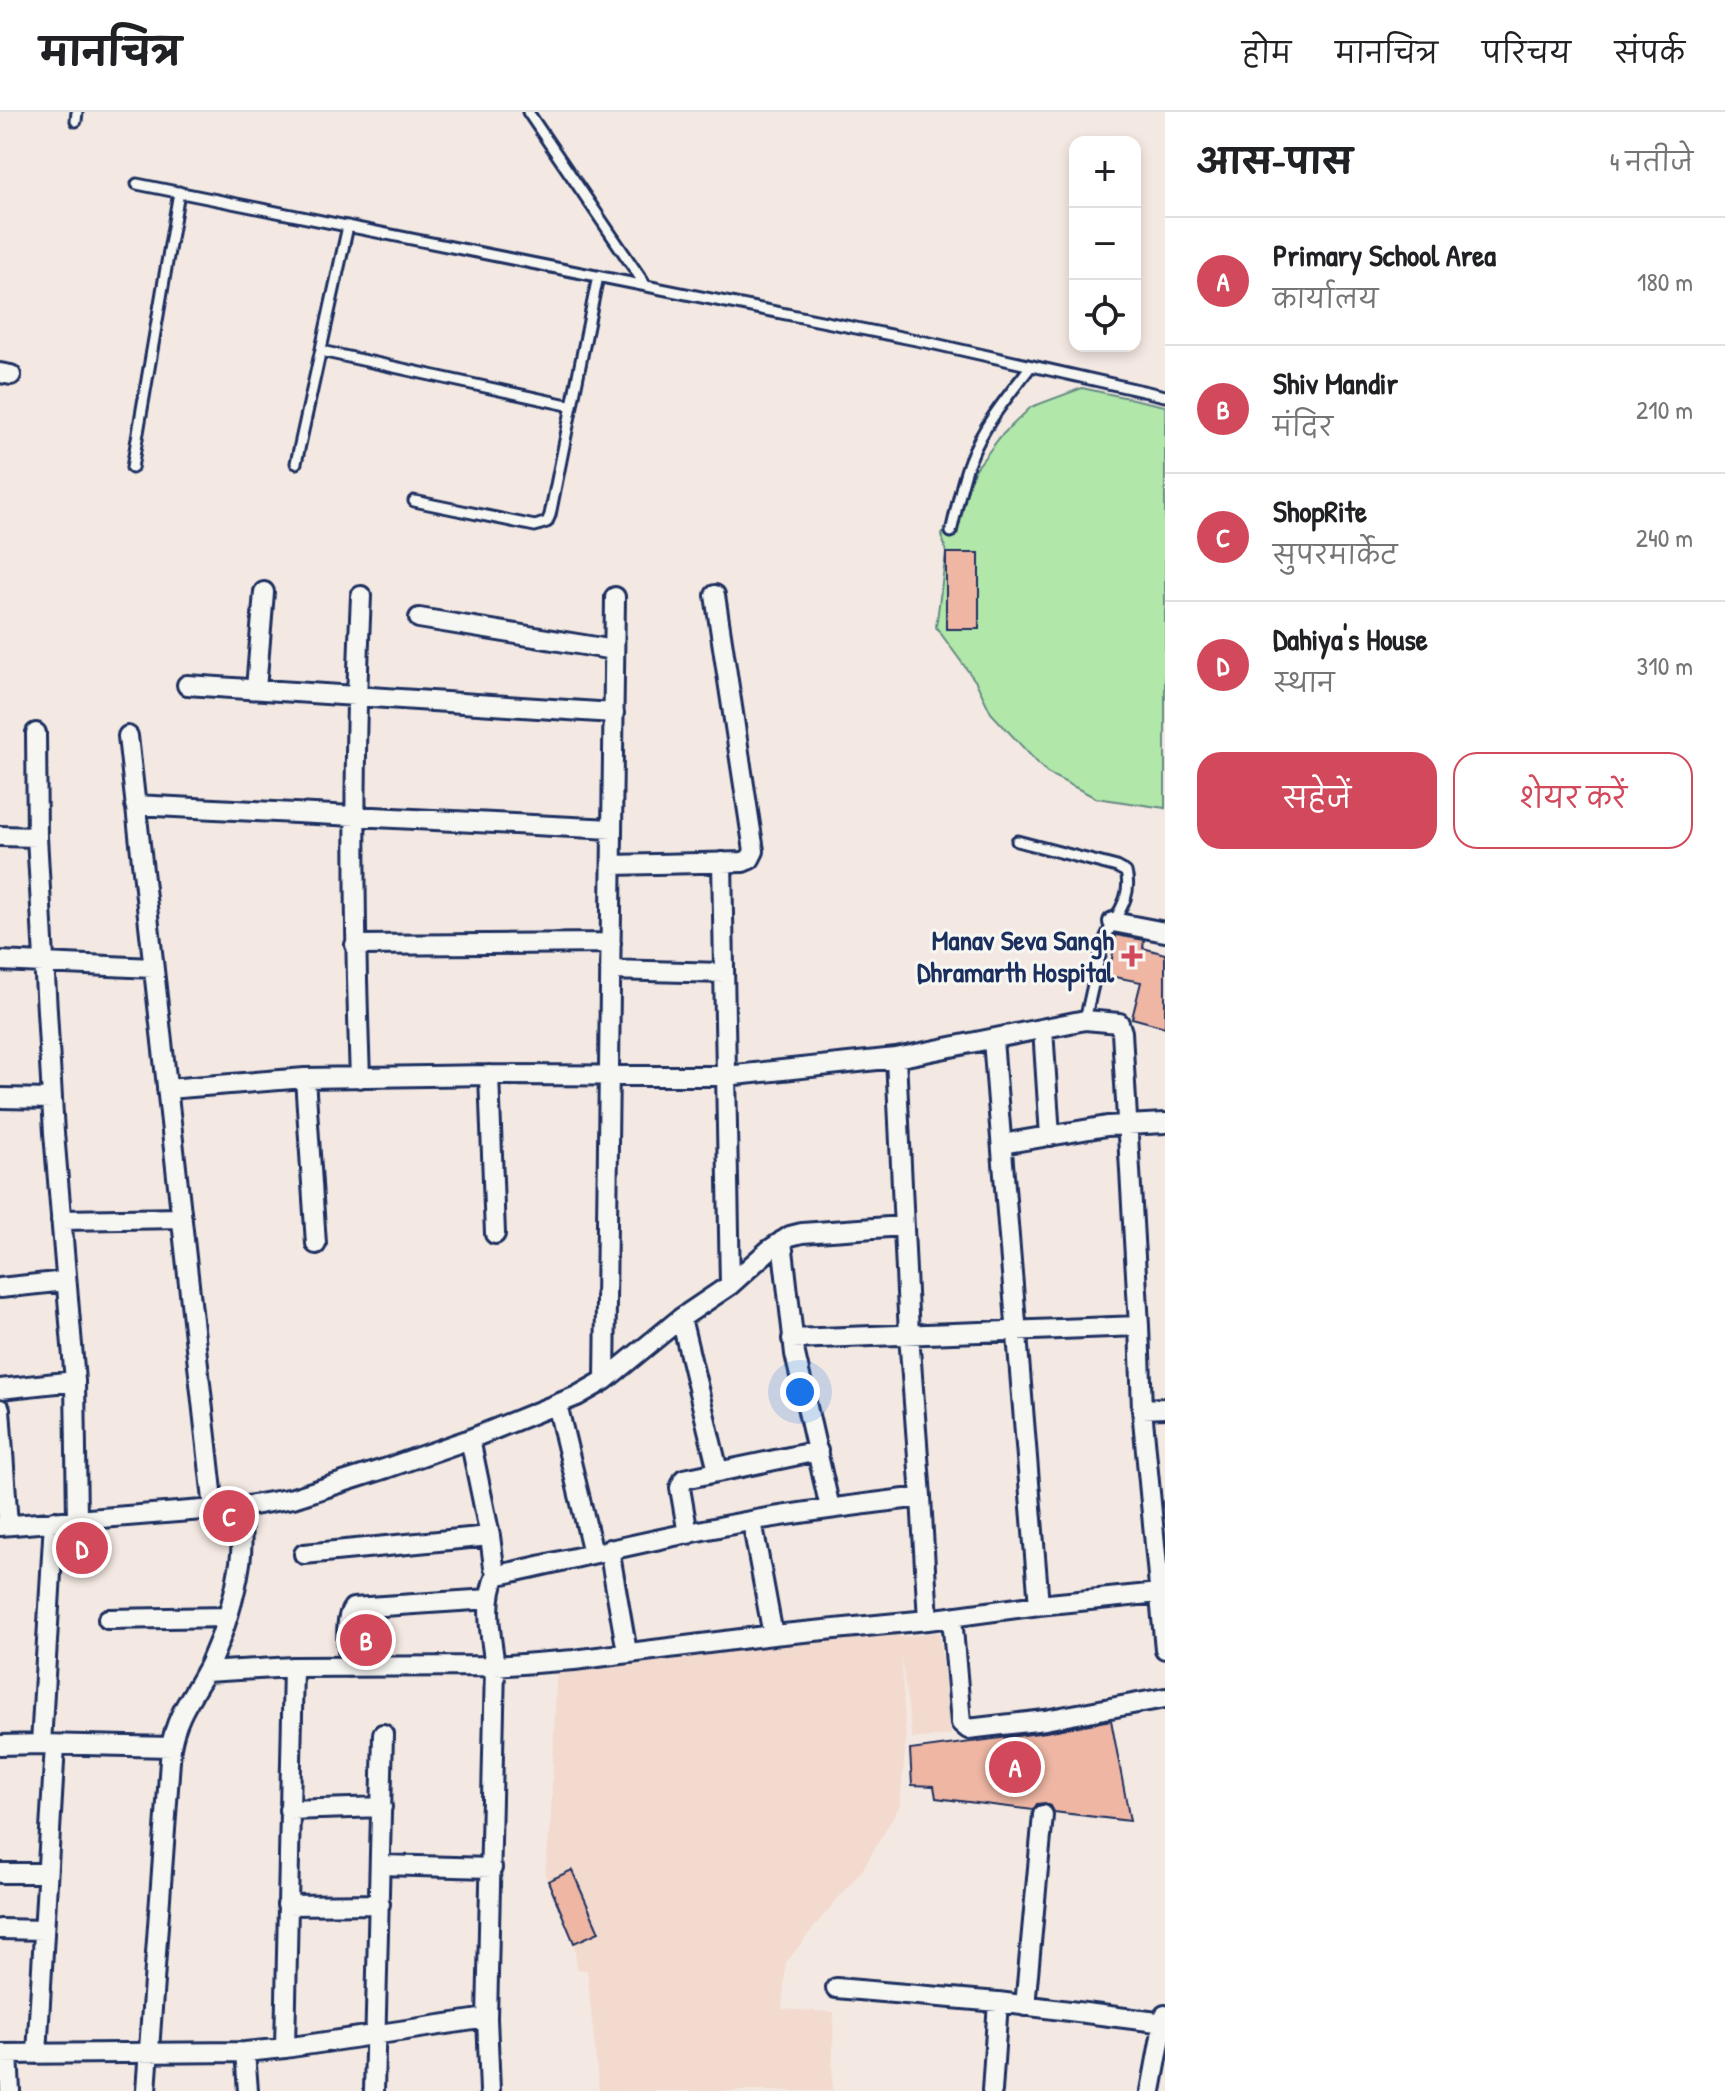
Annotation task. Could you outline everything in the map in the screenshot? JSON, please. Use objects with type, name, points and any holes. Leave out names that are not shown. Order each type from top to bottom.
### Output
[{"type":"street","points":[[256,689],[264,592]]},
{"type":"street","points":[[612,865],[743,862],[750,859],[754,851],[715,595]]},
{"type":"street","points":[[360,1078],[355,945],[356,695],[361,596]]},
{"type":"street","points":[[605,1380],[615,597]]},
{"type":"street","points":[[419,618],[614,650]]},
{"type":"street","points":[[187,685],[614,713]]},
{"type":"street","points":[[36,733],[43,962],[75,1381],[77,1519]]},
{"type":"street","points":[[128,736],[214,1509]]},
{"type":"street","points":[[135,805],[612,829]]},
{"type":"street","points":[[0,836],[37,837]]},
{"type":"street","points":[[722,862],[730,1285]]},
{"type":"street","points":[[1113,922],[1165,932]]},
{"type":"street","points":[[355,945],[611,943]]},
{"type":"street","points":[[0,961],[153,968]]},
{"type":"street","points":[[610,970],[724,973]]},
{"type":"street","points":[[167,1089],[305,1078],[726,1076],[896,1058],[1085,1020],[1115,1022],[1121,1026],[1142,1409],[1158,1510],[1159,1593],[1165,1649]]},
{"type":"street","points":[[1043,1029],[1050,1136]]},
{"type":"street","points":[[993,1040],[1039,1605]]},
{"type":"street","points":[[896,1058],[909,1335],[928,1620]]},
{"type":"street","points":[[489,1075],[495,1234]]},
{"type":"street","points":[[305,1078],[316,1244]]},
{"type":"street","points":[[0,1098],[52,1099]]},
{"type":"street","points":[[1002,1144],[1127,1124],[1165,1123]]},
{"type":"street","points":[[61,1220],[182,1218]]},
{"type":"street","points":[[0,1409],[4,1525],[241,1507],[293,1498],[470,1439],[557,1404],[605,1380],[681,1318],[730,1285],[782,1241],[802,1233],[903,1226]]},
{"type":"street","points":[[782,1241],[792,1339],[830,1508]]},
{"type":"street","points":[[0,1288],[66,1281]]},
{"type":"street","points":[[681,1318],[718,1471]]},
{"type":"street","points":[[792,1339],[1139,1326]]},
{"type":"street","points":[[0,1389],[75,1381]]},
{"type":"street","points":[[557,1404],[601,1551],[627,1652]]},
{"type":"street","points":[[1142,1409],[1165,1408]]},
{"type":"street","points":[[470,1439],[497,1573],[490,1599],[495,1666],[487,2018],[490,2091]]},
{"type":"street","points":[[688,1534],[680,1488],[681,1482],[689,1476],[818,1451]]},
{"type":"street","points":[[497,1573],[752,1521],[921,1497]]},
{"type":"street","points":[[146,2091],[173,1733],[182,1710],[205,1672],[227,1617],[240,1560],[241,1507]]},
{"type":"street","points":[[37,2054],[47,1873],[54,1521]]},
{"type":"street","points":[[752,1521],[773,1635]]},
{"type":"street","points":[[304,1554],[490,1536]]},
{"type":"street","points":[[205,1672],[293,1667],[495,1666],[574,1660],[1159,1593]]},
{"type":"street","points":[[349,1667],[348,1620],[353,1608],[490,1599]]},
{"type":"street","points":[[108,1619],[227,1617]]},
{"type":"street","points":[[952,1617],[961,1723],[966,1728],[1045,1720],[1165,1698]]},
{"type":"street","points":[[285,2048],[293,1667]]},
{"type":"street","points":[[374,2091],[383,1734]]},
{"type":"street","points":[[0,1745],[171,1747]]},
{"type":"street","points":[[289,1810],[382,1807]]},
{"type":"street","points":[[1025,2006],[1043,1815]]},
{"type":"street","points":[[380,1865],[492,1868]]},
{"type":"street","points":[[0,1873],[47,1873]]},
{"type":"street","points":[[287,1905],[380,1904]]},
{"type":"street","points":[[0,1929],[44,1930]]},
{"type":"street","points":[[836,1988],[998,2002],[1165,2023]]},
{"type":"street","points":[[992,2091],[998,2002]]},
{"type":"street","points":[[1151,2091],[1165,2015]]},
{"type":"street","points":[[10,2091],[4,2054],[245,2052],[487,2018]]},
{"type":"street","points":[[245,2052],[248,2091]]},
{"type":"lane","points":[[528,112],[646,286]]},
{"type":"lane","points":[[137,184],[926,342],[1165,396]]},
{"type":"lane","points":[[132,468],[179,192]]},
{"type":"lane","points":[[296,463],[348,226]]},
{"type":"lane","points":[[414,501],[535,526],[547,522],[598,276]]},
{"type":"lane","points":[[321,351],[572,406]]},
{"type":"lane","points":[[951,532],[962,485],[980,438],[993,414],[1031,366]]},
{"type":"lane","points":[[1017,841],[1126,872],[1128,885],[1124,906],[1103,945],[1085,1020]]},
{"type":"shaded area","points":[[899,1632],[900,1637],[939,1632],[951,1735],[912,1739],[901,1655],[906,1742],[900,1805],[863,1869],[786,1963],[782,2009],[834,2012],[832,2091],[599,2091],[587,1970],[577,1969],[574,1943],[545,1875],[558,1665]]},
{"type":"green space","points":[[1082,388],[1165,406],[1165,808],[1096,798],[1047,773],[991,713],[976,682],[936,627],[946,553],[942,535],[975,470],[1000,437],[1031,407]]},
{"type":"building","points":[[946,553],[979,553],[979,629],[946,629]]},
{"type":"building","points":[[1116,935],[1144,940],[1143,948],[1165,954],[1165,1027],[1132,1018],[1141,982],[1109,976]]},
{"type":"building","points":[[100,1530],[101,1566],[63,1567],[65,1533]]},
{"type":"building","points":[[1111,1720],[1130,1821],[1054,1812],[1045,1803],[1037,1804],[1033,1810],[936,1798],[934,1786],[912,1785],[910,1750]]},
{"type":"building","points":[[572,1870],[599,1932],[574,1943],[548,1881]]},
{"type":"place","name":"Manav Seva Sangh Dhramarth Hospital","points":[[1132,956]]},
{"type":"place","name":"ShopRite","points":[[229,1516]]},
{"type":"place","name":"Dahiya's House","points":[[82,1548]]},
{"type":"place","name":"Shiv Mandir","points":[[366,1640]]},
{"type":"place","name":"Primary School Area","points":[[1015,1767]]}]
